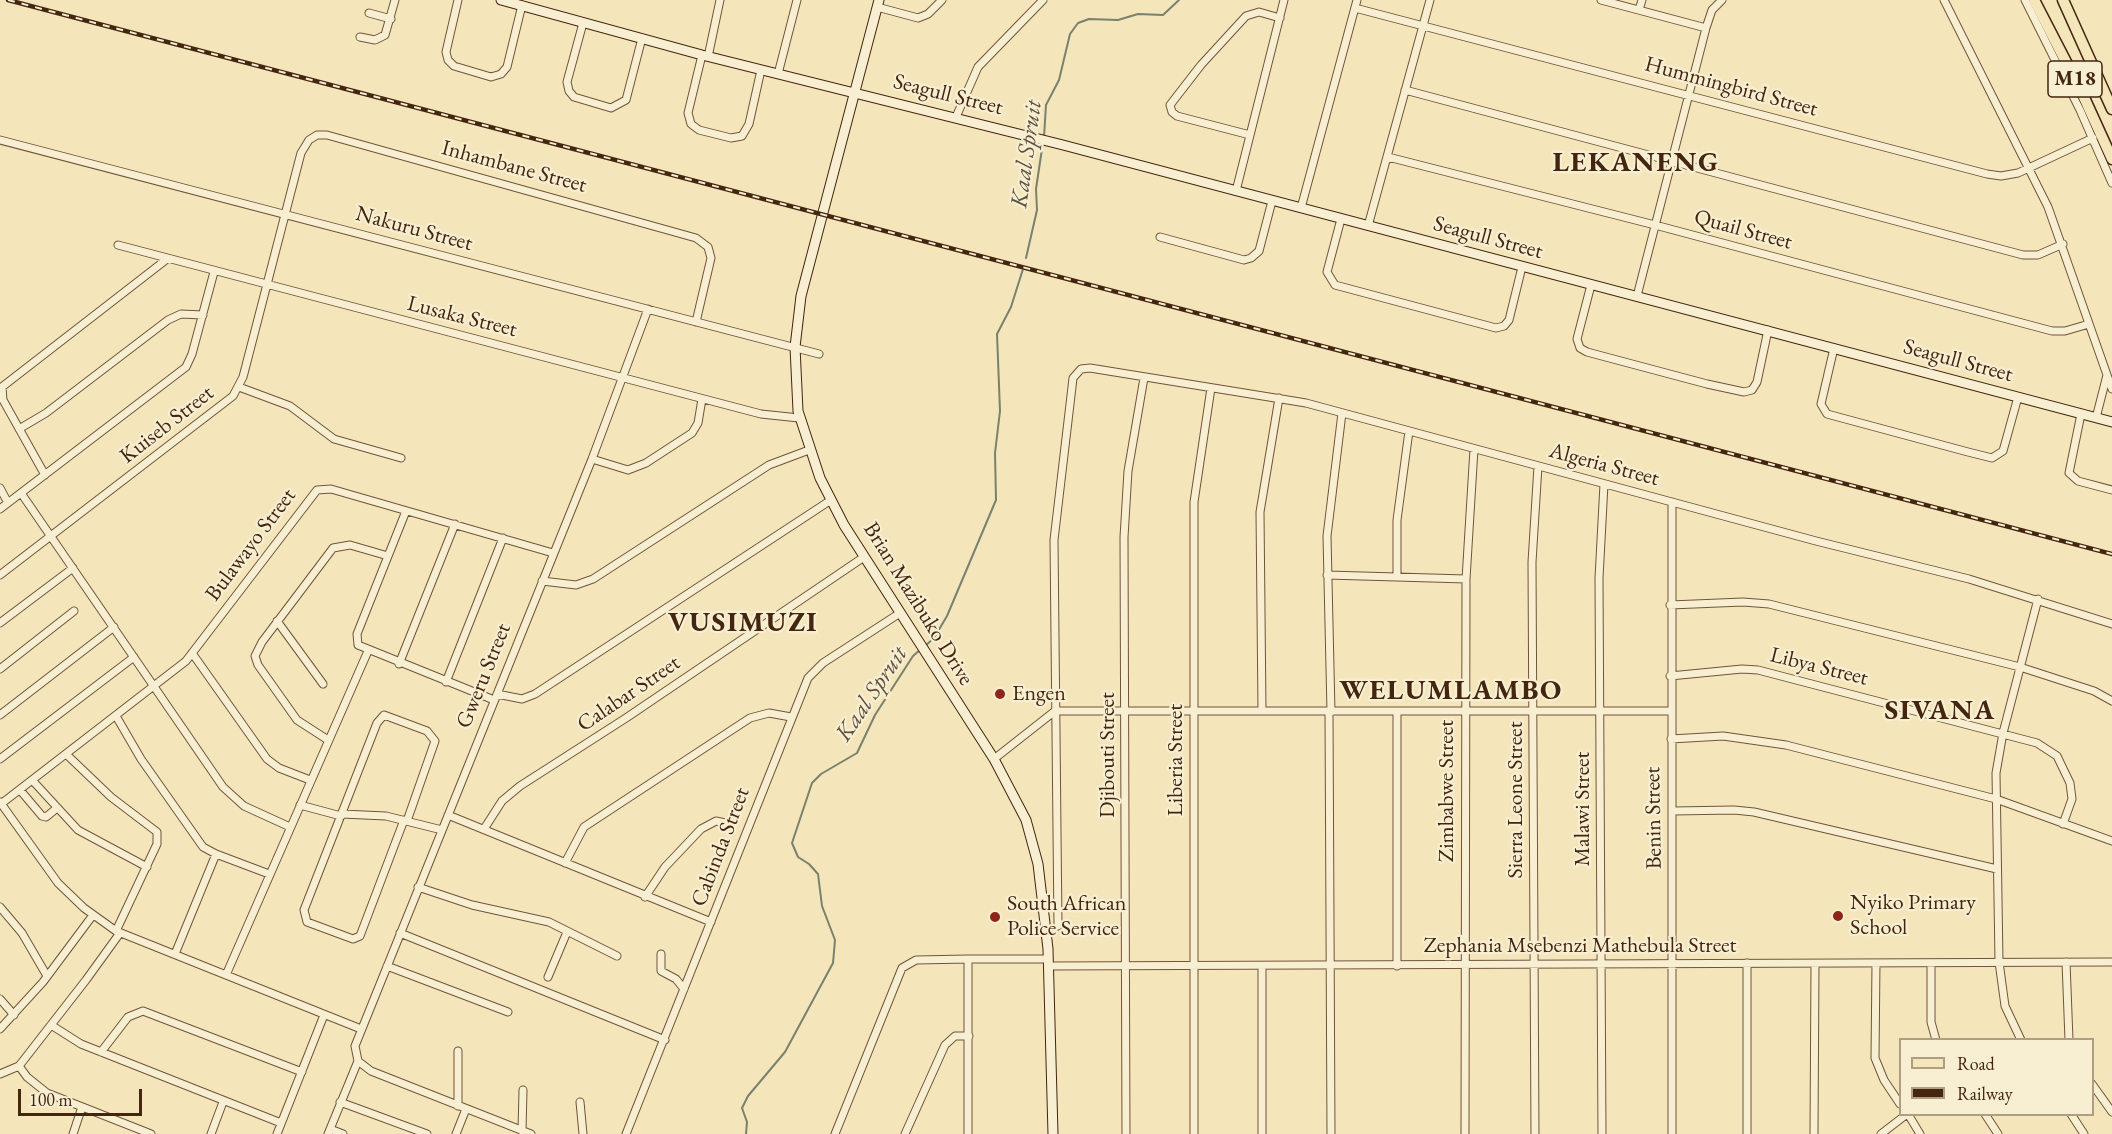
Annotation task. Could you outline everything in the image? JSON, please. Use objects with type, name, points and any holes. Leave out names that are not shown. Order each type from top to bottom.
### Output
[{"type":"main road","name":"M18","points":[[2034,0],[2112,159]]},
{"type":"main road","name":"M18","points":[[2063,0],[2112,109]]},
{"type":"street","points":[[360,37],[375,40],[382,38],[391,19],[395,0]]},
{"type":"street","points":[[458,0],[446,52],[448,60],[454,66],[491,77],[501,74],[507,67],[522,5]]},
{"type":"street","name":"Seagull Street","points":[[501,0],[705,56],[1034,137],[2112,422]]},
{"type":"street","points":[[720,0],[688,113],[691,124],[699,130],[731,138],[742,136],[749,124],[761,70]]},
{"type":"street","points":[[778,74],[797,0]]},
{"type":"street","points":[[878,4],[918,18],[928,14],[942,0]]},
{"type":"street","points":[[956,117],[978,67],[1043,0]]},
{"type":"street","points":[[1236,191],[1284,0]]},
{"type":"street","points":[[1368,226],[1430,0]]},
{"type":"street","points":[[1601,0],[1706,28]]},
{"type":"street","points":[[1639,10],[1642,0]]},
{"type":"street","points":[[1637,296],[1706,28],[1712,10],[1722,0]]},
{"type":"street","points":[[1944,0],[2029,168],[2063,244],[2112,389]]},
{"type":"street","points":[[2025,0],[2093,138],[2112,183]]},
{"type":"street","name":"Brian Mazibuko Drive","points":[[878,4],[801,296],[795,347],[799,418],[809,450],[831,500],[864,557],[994,759],[1018,802],[1033,841],[1040,875],[1048,963],[1053,1134]]},
{"type":"street","points":[[1301,208],[1356,4]]},
{"type":"street","name":"Hummingbird Street","points":[[1356,4],[1423,26],[1988,174],[2010,176],[2093,138]]},
{"type":"street","points":[[1250,135],[1177,116],[1170,105],[1201,65],[1246,16],[1259,12],[1280,18]]},
{"type":"street","points":[[369,13],[391,19]]},
{"type":"street","points":[[583,23],[567,82],[569,91],[574,97],[611,108],[626,100],[642,38]]},
{"type":"street","points":[[1405,90],[2023,255],[2038,255],[2063,244]]},
{"type":"street","name":"Inhambane Street","points":[[286,214],[303,148],[313,137],[327,135],[696,238],[708,247],[711,258],[696,322]]},
{"type":"street","name":"Nakuru Street","points":[[0,140],[819,354]]},
{"type":"street","name":"Quail Street","points":[[1388,157],[1655,225],[2052,331],[2065,331],[2089,324]]},
{"type":"street","points":[[1160,237],[1244,260],[1251,258],[1259,251],[1272,201]]},
{"type":"street","name":"Kuiseb Street","points":[[0,575],[220,408],[239,387],[286,214]]},
{"type":"street","points":[[1341,219],[1327,272],[1331,282],[1408,305],[1500,328],[1509,320],[1522,267]]},
{"type":"street","name":"Lusaka Street","points":[[118,245],[761,414],[799,418]]},
{"type":"street","points":[[45,475],[2,396],[6,383],[146,278],[167,259]]},
{"type":"street","points":[[0,508],[186,367],[214,272]]},
{"type":"street","points":[[1591,285],[1577,339],[1583,351],[1707,384],[1744,392],[1752,390],[1757,382],[1768,330]]},
{"type":"street","name":"Gweru Street","points":[[329,1131],[357,1059],[355,1046],[361,1029],[592,459],[648,309]]},
{"type":"street","points":[[19,429],[46,413],[168,320],[181,314],[202,315]]},
{"type":"street","points":[[1834,348],[1821,404],[1824,411],[1831,416],[1995,457],[2003,451],[2018,397]]},
{"type":"street","name":"Algeria Street","points":[[1055,711],[1055,521],[1073,378],[1081,369],[1090,368],[1279,398],[1342,412],[1604,484],[1969,579],[2112,624]]},
{"type":"street","points":[[2096,418],[2107,375]]},
{"type":"street","name":"Djibouti Street","points":[[1126,1134],[1127,711],[1124,585],[1126,502],[1144,378]]},
{"type":"street","points":[[239,387],[290,406],[334,439],[400,458]]},
{"type":"street","name":"Liberia Street","points":[[1194,1134],[1194,502],[1211,388]]},
{"type":"street","points":[[1262,711],[1260,512],[1279,398]]},
{"type":"street","points":[[592,459],[628,470],[646,463],[692,433],[698,423],[702,399]]},
{"type":"street","points":[[1331,1134],[1330,712],[1327,575],[1328,518],[1342,412]]},
{"type":"street","points":[[2081,414],[2069,473],[2078,481],[2112,490]]},
{"type":"street","points":[[1397,576],[1397,520],[1409,431]]},
{"type":"street","name":"Zimbabwe Street","points":[[1465,1134],[1466,579],[1474,448]]},
{"type":"street","points":[[542,581],[576,585],[593,579],[769,465],[809,450]]},
{"type":"street","name":"Sierra Leone Street","points":[[1535,1134],[1532,546],[1538,466]]},
{"type":"street","name":"Malawi Street","points":[[1602,1134],[1599,578],[1604,484]]},
{"type":"street","points":[[0,488],[8,503]]},
{"type":"street","name":"Bulawayo Street","points":[[1,803],[116,716],[130,702],[154,686],[192,653],[317,490],[331,489],[553,553]]},
{"type":"street","points":[[21,492],[229,794],[252,811],[290,827]]},
{"type":"street","points":[[406,511],[356,638],[358,645],[446,682],[496,697],[522,699],[535,694],[831,500]]},
{"type":"street","name":"Benin Street","points":[[1672,502],[1670,604],[1673,811],[1672,1134]]},
{"type":"street","points":[[399,664],[455,524]]},
{"type":"street","points":[[446,682],[503,538]]},
{"type":"street","points":[[328,740],[308,730],[297,720],[258,665],[257,651],[333,548],[343,544],[388,556]]},
{"type":"street","name":"Calabar Street","points":[[484,829],[502,801],[515,790],[864,557]]},
{"type":"street","points":[[0,623],[73,568]]},
{"type":"street","points":[[1327,575],[1466,579]]},
{"type":"street","points":[[2020,1038],[2005,1006],[1999,962],[1996,773],[2003,733],[2038,599]]},
{"type":"street","points":[[1670,604],[1743,602],[1769,604],[2020,667],[2094,691],[2112,701]]},
{"type":"street","points":[[0,669],[74,611]]},
{"type":"street","name":"Cabinda Street","points":[[626,1134],[803,688],[814,670],[900,613]]},
{"type":"street","points":[[277,621],[323,684]]},
{"type":"street","points":[[0,715],[114,627]]},
{"type":"street","points":[[226,975],[368,651]]},
{"type":"street","points":[[192,653],[267,759],[279,768],[310,780]]},
{"type":"street","points":[[0,759],[134,657]]},
{"type":"street","name":"Libya Street","points":[[1670,676],[1742,669],[1758,670],[2003,733],[2046,747],[2061,761],[2071,792],[2070,808],[2063,824]]},
{"type":"street","points":[[1055,711],[1058,926]]},
{"type":"street","points":[[994,759],[1055,711],[1671,711]]},
{"type":"street","points":[[1397,711],[1397,966]]},
{"type":"street","points":[[565,863],[579,833],[591,822],[750,718],[769,713],[791,717]]},
{"type":"street","points":[[388,715],[430,733],[435,741],[361,934],[356,939],[311,924],[304,917],[342,815],[381,717],[388,715]]},
{"type":"street","points":[[116,716],[141,759],[197,840],[216,854],[269,874]]},
{"type":"street","points":[[1671,739],[1723,736],[1758,740],[1995,799],[2112,841]]},
{"type":"street","points":[[0,1074],[19,1066],[118,932],[158,841],[156,829],[111,797],[66,754]]},
{"type":"street","points":[[32,780],[78,830],[147,867]]},
{"type":"street","points":[[20,790],[42,816],[46,817],[57,808]]},
{"type":"street","points":[[1,803],[46,869],[93,915],[118,932],[361,1029]]},
{"type":"street","points":[[300,805],[342,815],[386,816],[442,830]]},
{"type":"street","points":[[1673,811],[1754,812],[1997,869]]},
{"type":"street","points":[[448,815],[711,922]]},
{"type":"street","points":[[645,897],[669,862],[701,830],[716,821],[730,824]]},
{"type":"street","points":[[175,954],[216,854]]},
{"type":"street","points":[[418,887],[472,905],[549,922],[617,956]]},
{"type":"street","points":[[0,907],[22,933],[47,976]]},
{"type":"street","points":[[0,1029],[47,976],[93,915]]},
{"type":"street","points":[[548,977],[567,932]]},
{"type":"street","points":[[400,933],[665,1040]]},
{"type":"street","points":[[661,954],[661,971],[676,979],[684,989]]},
{"type":"street","points":[[968,959],[968,1134]]},
{"type":"street","name":"Zephania Msebenzi Mathebula Street","points":[[835,1134],[902,968],[916,960],[968,959],[1126,968],[2112,962]]},
{"type":"street","points":[[2066,962],[2069,1038]]},
{"type":"street","points":[[1747,963],[1747,1134]]},
{"type":"street","points":[[1876,963],[1875,1058],[1884,1080],[1899,1102]]},
{"type":"street","points":[[1931,963],[1931,1022],[1935,1038]]},
{"type":"street","points":[[1814,1134],[1815,964]]},
{"type":"street","points":[[387,966],[508,1012]]},
{"type":"street","points":[[1262,967],[1262,1134]]},
{"type":"street","points":[[0,999],[14,1015]]},
{"type":"street","points":[[101,1052],[128,1017],[143,1011],[302,1072]]},
{"type":"street","points":[[277,1134],[324,1015]]},
{"type":"street","points":[[51,1025],[81,1044],[281,1123]]},
{"type":"street","points":[[905,1134],[945,1045],[951,1038],[969,1036]]},
{"type":"street","points":[[456,1134],[462,1107],[458,1051]]},
{"type":"street","points":[[357,1059],[370,1071],[531,1134]]},
{"type":"street","points":[[19,1066],[41,1089],[151,1134]]},
{"type":"street","points":[[2094,1087],[2112,1112]]},
{"type":"street","points":[[522,1131],[523,1090]]},
{"type":"street","points":[[211,1134],[223,1102]]},
{"type":"street","points":[[340,1102],[427,1134]]},
{"type":"street","points":[[580,1102],[583,1134]]},
{"type":"street","points":[[73,1134],[82,1107]]},
{"type":"street","points":[[1881,1134],[1904,1116]]},
{"type":"street","points":[[1908,1116],[1920,1134]]},
{"type":"street","points":[[1986,1116],[1998,1134]]},
{"type":"street","points":[[2072,1116],[2084,1134]]},
{"type":"street","points":[[329,1131],[343,1134]]},
{"type":"waterway","name":"Kaal Spruit","points":[[1044,137],[1046,105],[1059,80],[1070,34],[1078,23],[1089,19],[1118,20],[1138,14],[1163,15],[1179,0]]},
{"type":"waterway","name":"Kaal Spruit","points":[[1026,258],[1037,210],[1036,189],[1043,142]]},
{"type":"waterway","name":"Kaal Spruit","points":[[925,646],[934,638],[947,616],[996,500],[995,453],[1000,411],[997,334],[1011,307],[1023,269]]},
{"type":"waterway","name":"Kaal Spruit","points":[[746,1134],[747,1122],[742,1108],[748,1096],[785,1052],[833,963],[835,940],[822,906],[818,874],[798,857],[792,843],[812,783],[821,774],[857,753],[875,715],[913,656],[921,649]]},
{"type":"railway","points":[[8,0],[2112,554]]},
{"type":"place","name":"Engen","points":[[1000,694]]},
{"type":"place","name":"Nyiko Primary School","points":[[1838,916]]},
{"type":"place","name":"South African Police Service","points":[[995,917]]},
{"type":"district","name":"LEKANENG","points":[[1636,163]]},
{"type":"district","name":"VUSIMUZI","points":[[743,623]]},
{"type":"district","name":"WELUMLAMBO","points":[[1451,691]]},
{"type":"district","name":"SIVANA","points":[[1940,711]]}]
